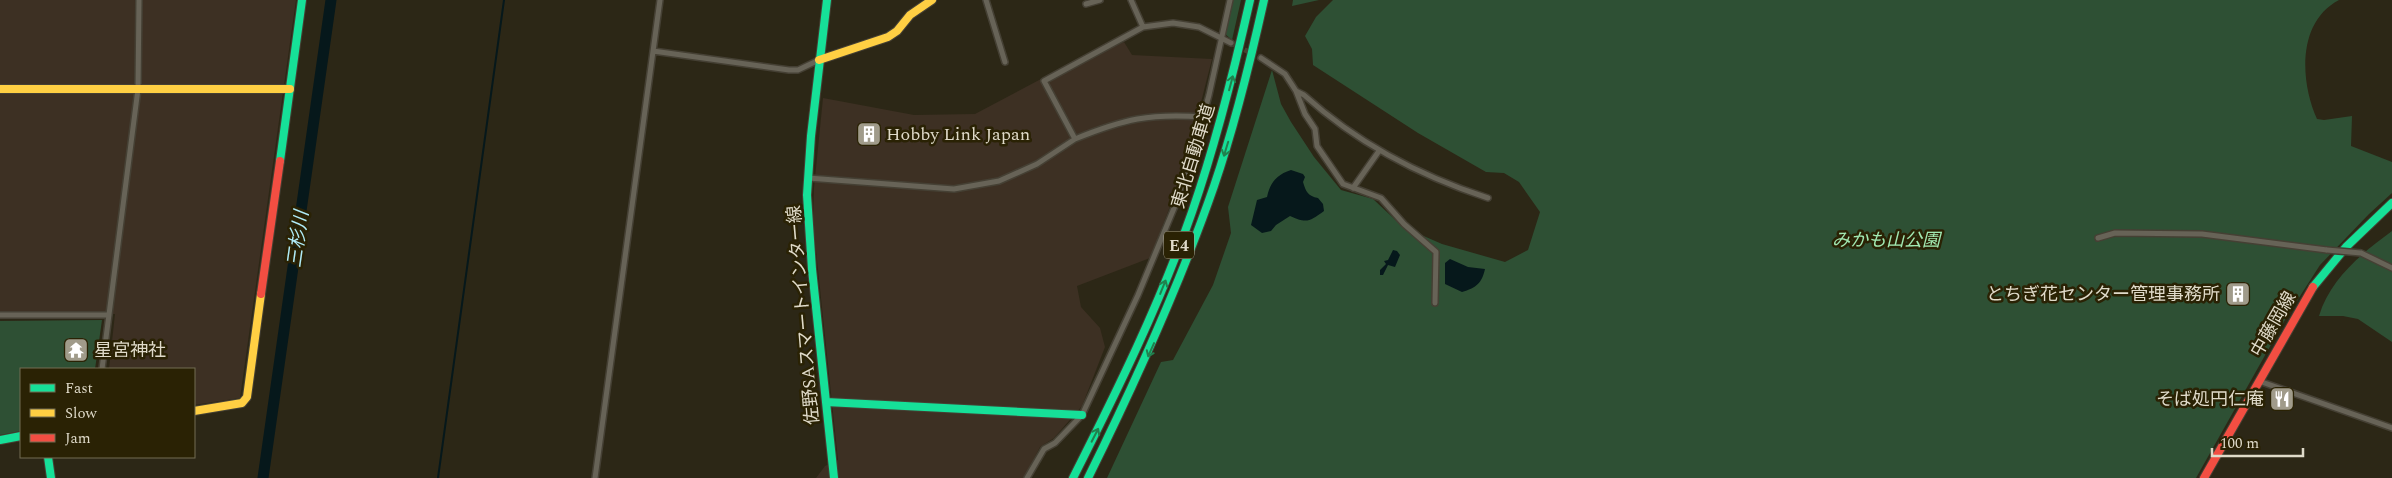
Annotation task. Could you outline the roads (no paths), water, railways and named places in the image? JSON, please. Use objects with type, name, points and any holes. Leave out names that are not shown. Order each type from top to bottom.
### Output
[{"type":"main road","points":[[195,410],[242,403],[247,397],[302,0]]},
{"type":"main road","name":"佐野SAスマートインター線","points":[[827,0],[819,60],[808,178],[808,228],[834,478]]},
{"type":"main road","points":[[819,60],[888,37],[897,31],[910,15],[932,0]]},
{"type":"main road","name":"東北自動車道","points":[[1073,478],[1135,352],[1178,250],[1224,109],[1250,0]]},
{"type":"main road","name":"東北自動車道","points":[[1088,478],[1144,366],[1206,214],[1237,112],[1264,0]]},
{"type":"main road","points":[[0,89],[290,89]]},
{"type":"main road","name":"中藤岡線","points":[[2204,478],[2298,309],[2320,276],[2352,238],[2392,203]]},
{"type":"main road","points":[[826,402],[1082,415]]},
{"type":"main road","points":[[0,440],[20,436]]},
{"type":"main road","points":[[48,458],[51,478]]},
{"type":"street","points":[[102,368],[138,89],[139,0]]},
{"type":"street","points":[[595,478],[660,0]]},
{"type":"street","points":[[986,0],[1005,62]]},
{"type":"street","points":[[1086,4],[1100,0]]},
{"type":"street","points":[[1131,0],[1143,26]]},
{"type":"street","points":[[1027,478],[1044,449],[1055,443],[1082,415],[1138,295],[1176,202],[1203,117],[1230,0]]},
{"type":"street","points":[[1075,139],[1044,81],[1143,26],[1173,23],[1199,27],[1231,43]]},
{"type":"street","points":[[653,51],[790,70],[798,70],[819,60]]},
{"type":"street","points":[[1261,58],[1285,74],[1296,91],[1299,103],[1315,129],[1317,146],[1343,184],[1381,198],[1404,224],[1436,252],[1435,303]]},
{"type":"street","points":[[1296,91],[1379,151],[1417,171],[1488,198]]},
{"type":"street","points":[[808,178],[954,189],[999,181],[1037,164],[1075,139],[1107,126],[1144,117],[1174,115],[1203,117]]},
{"type":"street","points":[[1353,188],[1379,151]]},
{"type":"street","points":[[2098,238],[2115,233],[2202,234],[2361,253],[2392,268]]},
{"type":"street","points":[[0,315],[109,315]]},
{"type":"street","points":[[2259,380],[2392,428]]},
{"type":"waterway","name":"三杉川","points":[[263,478],[331,0]]},
{"type":"waterway","points":[[438,478],[504,0]]},
{"type":"tunnel","points":[[1231,43],[1261,58]]},
{"type":"place","name":"Hobby Link Japan","points":[[869,134]]},
{"type":"place","name":"とちぎ花センター管理事務所","points":[[2238,294]]},
{"type":"place","name":"星宮神社","points":[[76,350]]},
{"type":"place","name":"そば処円仁庵","points":[[2282,399]]},
{"type":"park label","name":"みかも山公園","points":[[1886,240]]}]
